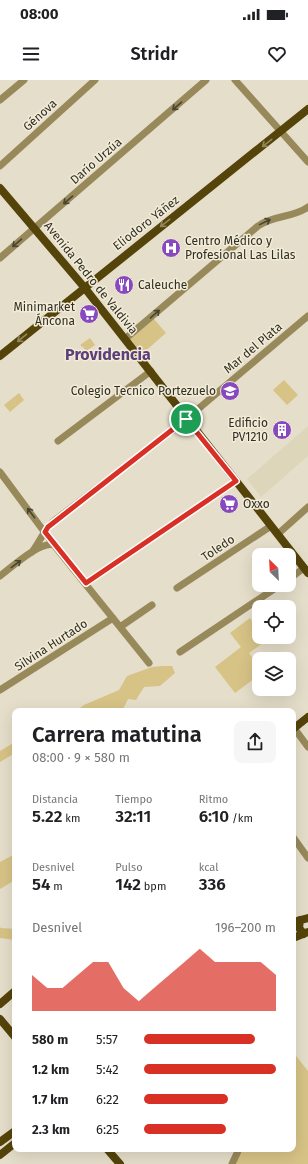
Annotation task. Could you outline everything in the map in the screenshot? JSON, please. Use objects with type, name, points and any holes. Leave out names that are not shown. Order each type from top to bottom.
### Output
[{"type":"main road","name":"Eliodoro Yáñez","points":[[0,356],[84,287],[308,110]]},
{"type":"main road","name":"Avenida Pedro de Valdivia","points":[[0,188],[84,287],[151,371],[186,419],[306,570]]},
{"type":"main road","points":[[296,727],[308,717]]},
{"type":"main road","points":[[300,920],[299,928],[306,933]]},
{"type":"main road","points":[[296,937],[306,933]]},
{"type":"main road","points":[[0,1004],[12,994]]},
{"type":"main road","points":[[0,1019],[12,1033]]},
{"type":"main road","points":[[0,1142],[12,1133]]},
{"type":"main road","points":[[0,1155],[12,1145]]},
{"type":"main road","points":[[110,1152],[120,1164]]},
{"type":"street","points":[[0,100],[24,80]]},
{"type":"street","name":"Génova","points":[[0,166],[96,80]]},
{"type":"street","name":"Darío Urzúa","points":[[0,258],[206,80]]},
{"type":"street","points":[[235,80],[308,162]]},
{"type":"street","points":[[125,339],[258,226],[270,219],[295,214],[308,207]]},
{"type":"street","name":"Mar del Plata","points":[[32,552],[54,520],[186,419],[308,316]]},
{"type":"street","points":[[58,441],[151,371]]},
{"type":"street","points":[[0,472],[54,545],[149,662]]},
{"type":"street","points":[[86,583],[236,481]]},
{"type":"street","points":[[278,534],[308,507]]},
{"type":"street","name":"Toledo","points":[[177,588],[271,526]]},
{"type":"street","points":[[0,576],[32,552],[47,544],[54,545]]},
{"type":"street","points":[[296,575],[306,570]]},
{"type":"street","points":[[180,652],[270,592]]},
{"type":"street","points":[[120,627],[152,605]]},
{"type":"street","name":"Silvina Hurtado","points":[[0,690],[113,618]]},
{"type":"street","points":[[296,733],[308,747]]},
{"type":"street","points":[[296,843],[308,858]]},
{"type":"street","points":[[232,1164],[238,1152]]},
{"type":"shaded area","points":[[153,318],[166,333],[142,354],[128,338]]},
{"type":"shaded area","points":[[90,338],[95,345],[85,352],[84,348],[80,345]]},
{"type":"shaded area","points":[[284,380],[298,395],[287,405],[273,390]]},
{"type":"shaded area","points":[[19,393],[24,400],[10,412],[4,405]]},
{"type":"shaded area","points":[[308,426],[308,456],[261,497],[247,479]]},
{"type":"shaded area","points":[[250,618],[252,621],[252,644],[261,644],[249,653],[252,657],[252,680],[235,693],[215,667],[241,647],[230,633]]},
{"type":"shaded area","points":[[172,666],[175,673],[160,686],[144,687],[136,700],[128,699],[124,708],[80,708],[119,690],[127,676],[152,667]]},
{"type":"shaded area","points":[[12,744],[12,755],[0,762],[0,751]]},
{"type":"shaded area","points":[[12,856],[12,882],[0,889],[0,862]]},
{"type":"shaded area","points":[[0,927],[12,929],[12,940],[0,938]]},
{"type":"shaded area","points":[[296,1056],[308,1071],[308,1164],[234,1164],[240,1152],[296,1152]]},
{"type":"place","name":"Centro Médico y Profesional Las Lilas","points":[[171,248]]},
{"type":"place","name":"Caleuche","points":[[124,285]]},
{"type":"place","name":"Minimarket Áncona","points":[[89,314]]},
{"type":"place","name":"Colegio Tecnico Portezuelo","points":[[230,391]]},
{"type":"place","name":"Edificio PV1210","points":[[282,430]]},
{"type":"place","name":"Oxxo","points":[[229,504]]},
{"type":"district","name":"Providencia","points":[[108,354]]},
{"type":"route","points":[[186,419],[236,481],[86,583],[45,532],[48,527],[54,520],[186,419]]}]
